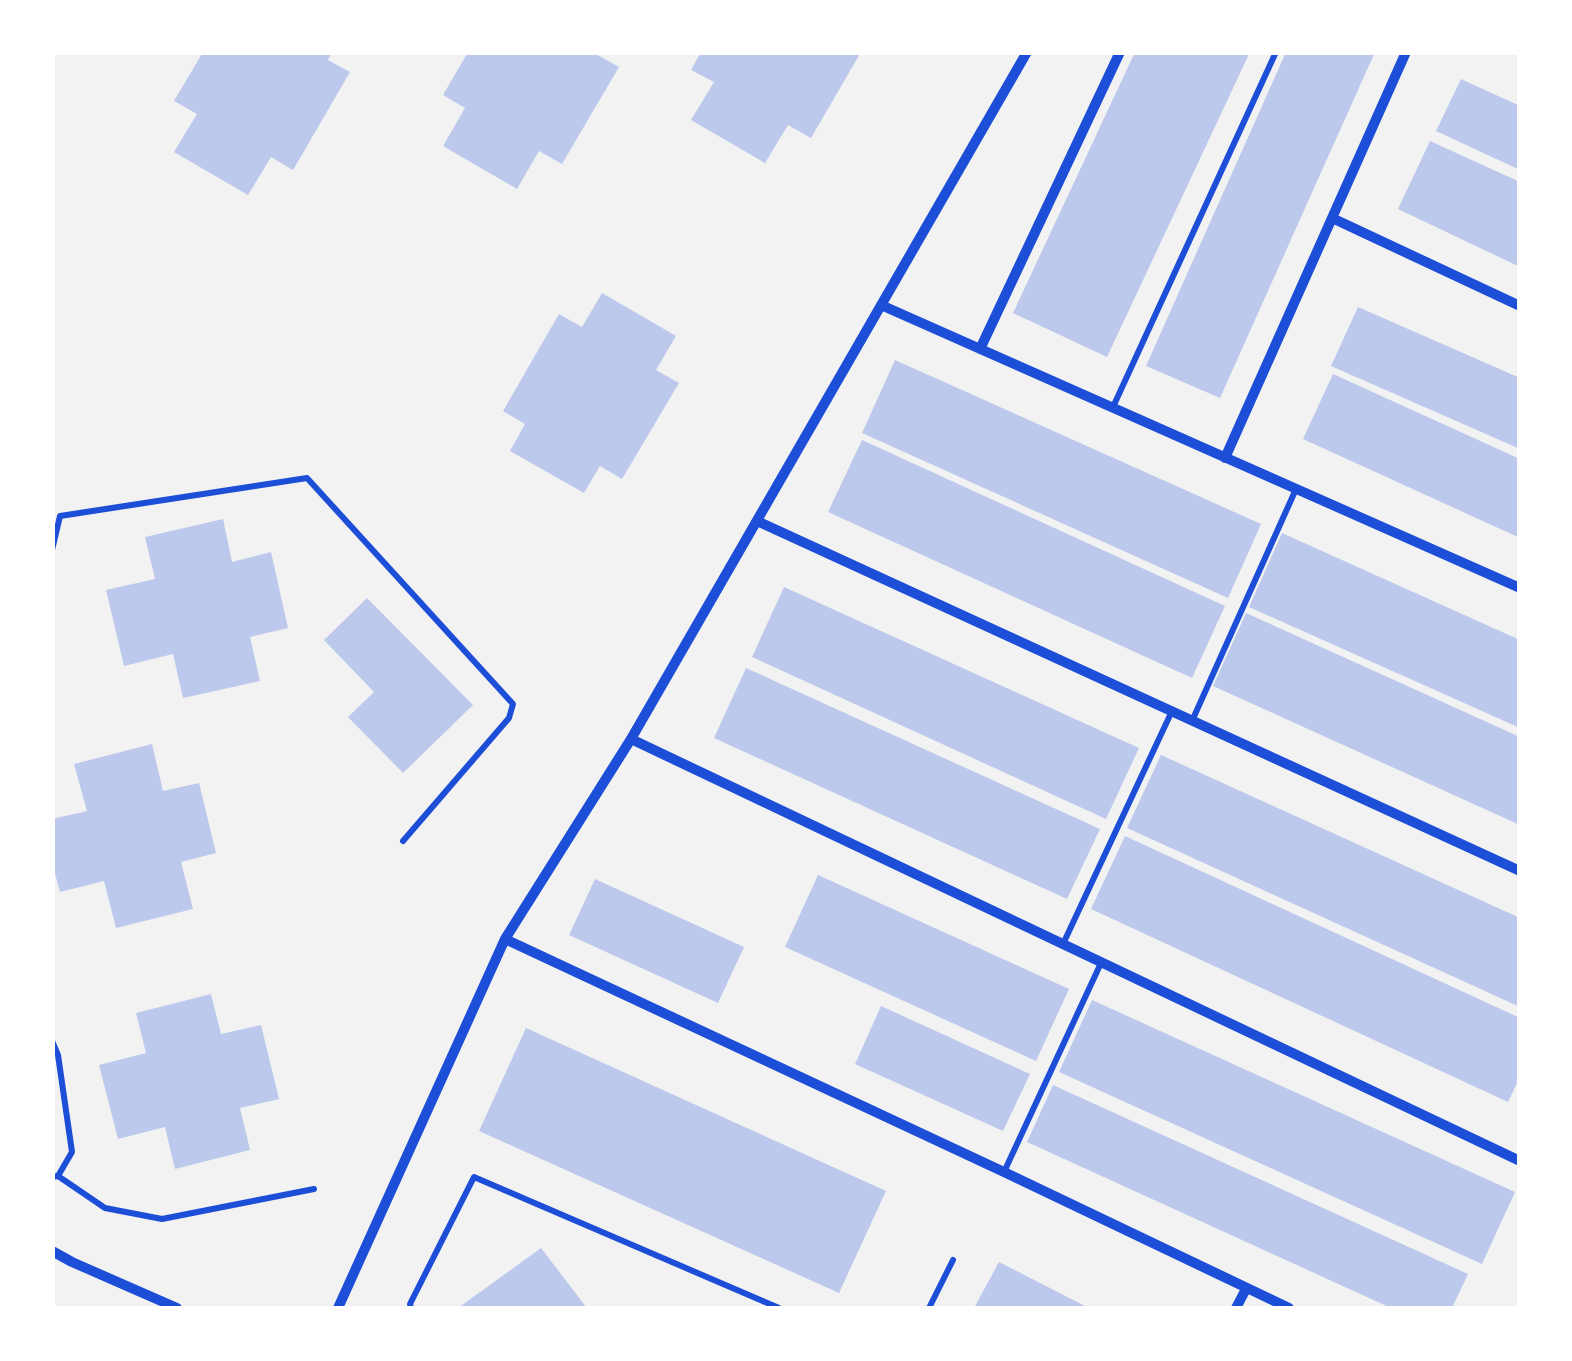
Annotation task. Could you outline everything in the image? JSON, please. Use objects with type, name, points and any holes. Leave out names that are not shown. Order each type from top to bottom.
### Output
[{"type":"street","points":[[338,1308],[505,939],[631,739],[1027,52]]},
{"type":"street","points":[[980,349],[1120,52]]},
{"type":"street","points":[[1225,458],[1406,52]]},
{"type":"street","points":[[1332,218],[1520,306]]},
{"type":"street","points":[[882,306],[1520,588]]},
{"type":"street","points":[[757,520],[1520,871]]},
{"type":"street","points":[[631,739],[1520,1161]]},
{"type":"street","points":[[505,939],[1289,1308]]},
{"type":"street","points":[[52,1251],[177,1308]]},
{"type":"street","points":[[1236,1308],[1246,1289]]},
{"type":"lane","points":[[1113,408],[1276,52]]},
{"type":"lane","points":[[52,550],[60,516],[307,478],[513,704],[509,718],[403,840]]},
{"type":"lane","points":[[1192,721],[1296,489]]},
{"type":"lane","points":[[1063,945],[1172,712]]},
{"type":"lane","points":[[1004,1172],[1100,963]]},
{"type":"lane","points":[[52,1041],[58,1055],[72,1152],[55,1177],[105,1208],[162,1218],[314,1190]]},
{"type":"lane","points":[[410,1308],[474,1177],[779,1308]]},
{"type":"lane","points":[[928,1308],[953,1260]]},
{"type":"building","points":[[203,52],[332,52],[328,60],[350,72],[293,170],[271,157],[248,195],[174,152],[197,114],[174,101]]},
{"type":"building","points":[[468,52],[597,52],[619,67],[562,164],[539,151],[517,189],[443,146],[465,108],[443,95]]},
{"type":"building","points":[[701,52],[861,52],[811,138],[788,125],[765,163],[691,120],[714,82],[691,70]]},
{"type":"building","points":[[1135,52],[1250,52],[1107,357],[1013,313]]},
{"type":"building","points":[[1286,52],[1375,52],[1220,398],[1146,366]]},
{"type":"building","points":[[1461,79],[1520,106],[1520,170],[1436,131]]},
{"type":"building","points":[[1430,141],[1520,182],[1520,267],[1398,209]]},
{"type":"building","points":[[602,293],[676,336],[656,370],[679,383],[622,479],[600,466],[584,493],[510,451],[525,424],[503,411],[559,314],[582,327]]},
{"type":"building","points":[[1358,307],[1520,378],[1520,449],[1331,366]]},
{"type":"building","points":[[895,360],[1261,524],[1228,598],[862,433]]},
{"type":"building","points":[[1333,374],[1520,459],[1520,538],[1303,439]]},
{"type":"building","points":[[862,440],[1225,606],[1192,678],[828,512]]},
{"type":"building","points":[[223,519],[232,562],[271,552],[288,628],[250,637],[260,681],[183,698],[173,654],[124,666],[106,590],[155,579],[145,537]]},
{"type":"building","points":[[1282,533],[1520,640],[1520,728],[1249,607]]},
{"type":"building","points":[[784,587],[1139,748],[1106,819],[752,657]]},
{"type":"building","points":[[367,598],[473,705],[403,773],[348,717],[374,692],[324,640]]},
{"type":"building","points":[[1246,613],[1520,737],[1520,825],[1213,686]]},
{"type":"building","points":[[746,668],[1100,829],[1067,899],[714,738]]},
{"type":"building","points":[[152,744],[163,791],[199,783],[216,853],[181,862],[193,909],[116,928],[104,881],[60,892],[52,863],[52,819],[87,811],[74,764]]},
{"type":"building","points":[[1161,755],[1520,918],[1520,1007],[1127,828]]},
{"type":"building","points":[[1125,836],[1520,1018],[1520,1077],[1508,1102],[1091,909]]},
{"type":"building","points":[[818,875],[1069,989],[1036,1061],[785,947]]},
{"type":"building","points":[[595,879],[744,947],[718,1003],[569,935]]},
{"type":"building","points":[[211,994],[221,1034],[261,1025],[279,1099],[240,1108],[250,1150],[175,1169],[165,1127],[118,1139],[99,1065],[146,1053],[136,1013]]},
{"type":"building","points":[[1092,1000],[1515,1192],[1482,1264],[1059,1072]]},
{"type":"building","points":[[881,1006],[1030,1074],[1003,1131],[855,1064]]},
{"type":"building","points":[[526,1028],[886,1191],[839,1293],[479,1131]]},
{"type":"building","points":[[1053,1085],[1468,1274],[1452,1308],[1391,1308],[1027,1142]]},
{"type":"building","points":[[541,1248],[587,1308],[458,1308]]},
{"type":"building","points":[[999,1262],[1089,1308],[974,1308]]}]
